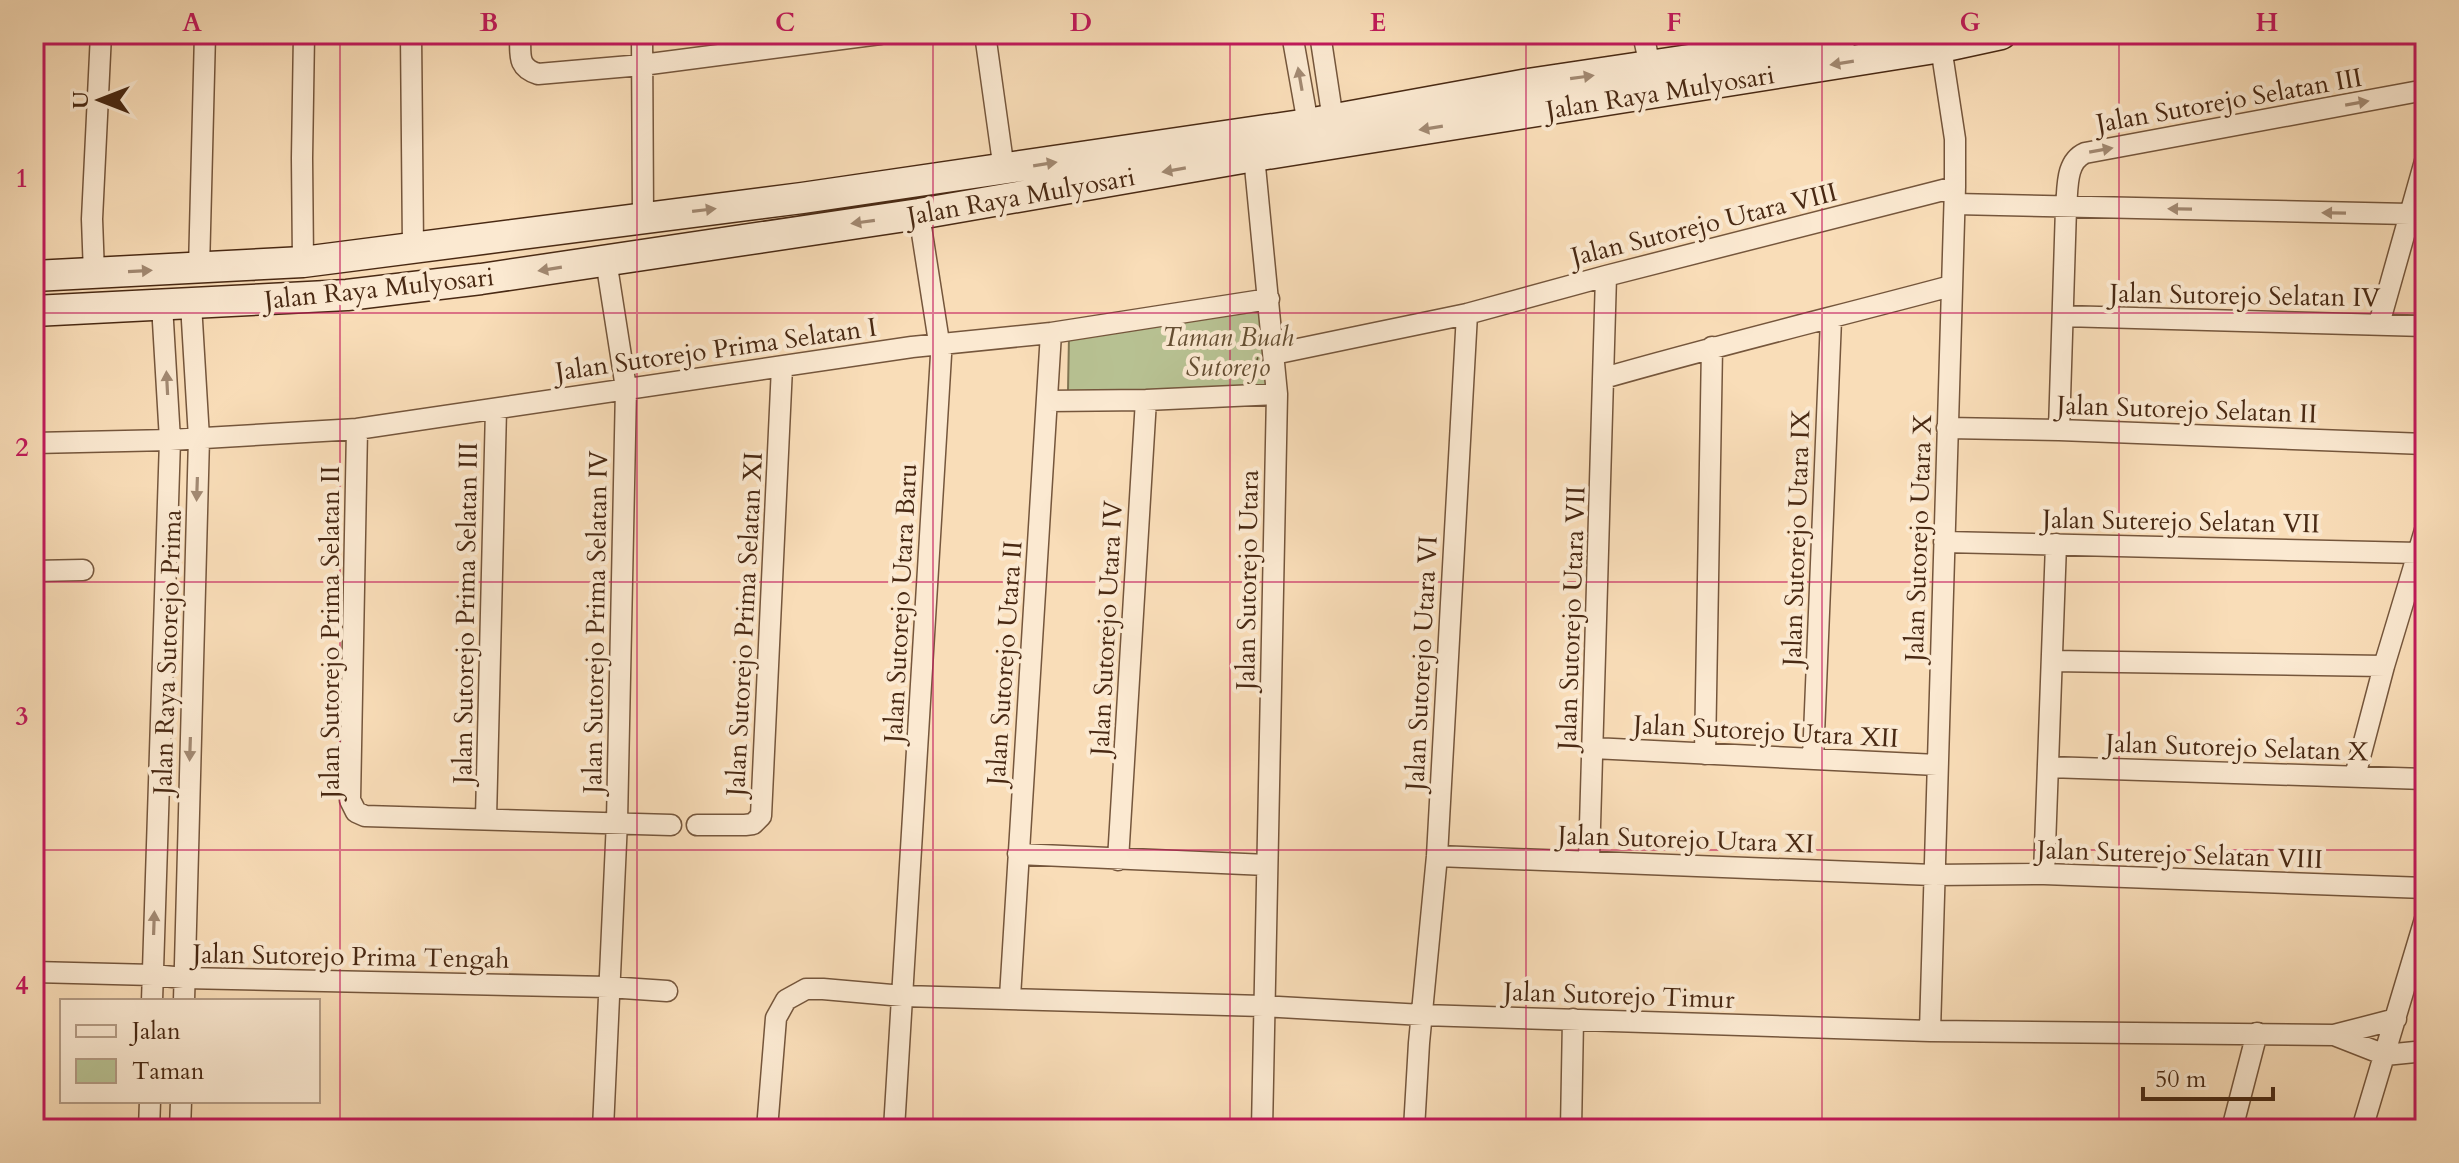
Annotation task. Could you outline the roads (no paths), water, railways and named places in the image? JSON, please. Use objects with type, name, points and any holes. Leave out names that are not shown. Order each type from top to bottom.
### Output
[{"type":"main road","name":"Jalan Raya Mulyosari","points":[[34,276],[303,262],[475,241],[1004,170],[1321,122],[1528,84],[1650,66],[1759,63],[1941,47],[2001,34]]},
{"type":"main road","name":"Jalan Raya Mulyosari","points":[[34,311],[347,295],[466,281],[919,214],[1759,63],[1830,35]]},
{"type":"main road","points":[[955,177],[961,206]]},
{"type":"main road","points":[[466,281],[475,241]]},
{"type":"main road","points":[[445,244],[466,281]]},
{"type":"street","points":[[94,274],[92,219],[101,34]]},
{"type":"street","points":[[199,269],[205,34]]},
{"type":"street","points":[[303,262],[304,34]]},
{"type":"street","points":[[411,34],[413,248]]},
{"type":"street","points":[[520,34],[525,69],[545,74],[642,65],[772,41],[880,34]]},
{"type":"street","points":[[642,34],[643,217]]},
{"type":"street","points":[[985,34],[1004,170]]},
{"type":"street","points":[[1292,34],[1321,122]]},
{"type":"street","points":[[1320,34],[1321,122]]},
{"type":"street","points":[[1643,34],[1650,66]]},
{"type":"street","name":"Jalan Sutorejo Utara X","points":[[1930,1031],[1955,196],[1955,139],[1941,47]]},
{"type":"street","name":"Jalan Sutorejo Selatan III","points":[[2059,430],[2066,208],[2072,165],[2081,154],[2425,90]]},
{"type":"street","name":"Jalan Sutorejo Utara","points":[[1254,156],[1277,394],[1262,1129]]},
{"type":"street","points":[[2379,324],[2425,161]]},
{"type":"street","name":"Jalan Sutorejo Utara VIII","points":[[1274,354],[1467,314],[1606,276],[1955,196],[2066,208],[2409,214]]},
{"type":"street","name":"Jalan Sutorejo Utara Baru","points":[[894,1129],[941,345],[919,214]]},
{"type":"street","name":"Jalan Sutorejo Prima Selatan IV","points":[[603,1129],[617,821],[626,388],[606,260]]},
{"type":"street","name":"Jalan Sutorejo Utara VII","points":[[1589,860],[1606,276]]},
{"type":"street","points":[[1604,378],[1951,286]]},
{"type":"street","name":"Jalan Sutorejo Prima Selatan I","points":[[34,443],[170,440],[357,429],[912,347],[1051,333],[1269,299]]},
{"type":"street","name":"Jalan Raya Sutorejo Prima","points":[[176,304],[199,438],[184,999]]},
{"type":"street","name":"Jalan Raya Sutorejo Prima","points":[[152,999],[176,304]]},
{"type":"street","name":"Jalan Sutorejo Utara VI","points":[[1414,1129],[1437,856],[1467,314]]},
{"type":"street","name":"Jalan Sutorejo Selatan IV","points":[[2063,316],[2425,326]]},
{"type":"street","name":"Jalan Sutorejo Utara IX","points":[[1813,759],[1831,319]]},
{"type":"street","name":"Jalan Sutorejo Utara II","points":[[1010,997],[1051,333]]},
{"type":"street","points":[[1705,754],[1712,347]]},
{"type":"street","name":"Jalan Sutorejo Prima Selatan XI","points":[[697,825],[753,824],[761,816],[782,367]]},
{"type":"street","points":[[1047,401],[1277,394]]},
{"type":"street","name":"Jalan Sutorejo Utara IV","points":[[1118,860],[1146,400]]},
{"type":"street","name":"Jalan Sutorejo Prima Selatan III","points":[[486,818],[496,409]]},
{"type":"street","name":"Jalan Sutorejo Selatan II","points":[[1947,428],[2425,444]]},
{"type":"street","name":"Jalan Sutorejo Prima Selatan II","points":[[357,429],[351,805],[356,812],[365,816],[617,821]]},
{"type":"street","points":[[2355,776],[2425,530]]},
{"type":"street","name":"Jalan Suterejo Selatan VII","points":[[1944,542],[2418,553]]},
{"type":"street","points":[[2044,874],[2056,544]]},
{"type":"street","points":[[34,571],[83,570]]},
{"type":"street","points":[[2052,661],[2384,666]]},
{"type":"street","name":"Jalan Sutorejo Utara XII","points":[[1593,748],[1937,765]]},
{"type":"street","name":"Jalan Sutorejo Selatan X","points":[[2048,767],[2425,779]]},
{"type":"street","points":[[617,821],[671,825]]},
{"type":"street","points":[[1018,854],[1267,865]]},
{"type":"street","name":"Jalan Sutorejo Utara XI","points":[[1437,856],[1933,875]]},
{"type":"street","name":"Jalan Suterejo Selatan VIII","points":[[1933,875],[2044,874],[2425,888]]},
{"type":"street","points":[[2362,1129],[2425,919]]},
{"type":"street","name":"Jalan Sutorejo Prima Tengah","points":[[34,972],[667,991]]},
{"type":"street","name":"Jalan Sutorejo Timur","points":[[767,1129],[776,1018],[786,1000],[799,991],[815,989],[903,996],[1930,1031],[2334,1035],[2396,1019]]},
{"type":"street","points":[[1571,1129],[1573,1019]]},
{"type":"street","points":[[2232,1129],[2257,1033]]},
{"type":"street","name":"Jalan Sutorejo Timur","points":[[2334,1035],[2385,1055]]},
{"type":"street","points":[[2385,1055],[2425,1051]]},
{"type":"street","points":[[149,1129],[150,1103]]},
{"type":"street","points":[[180,1129],[181,1103]]},
{"type":"park label","name":"Taman Buah Sutorejo","points":[[1228,352]]}]
